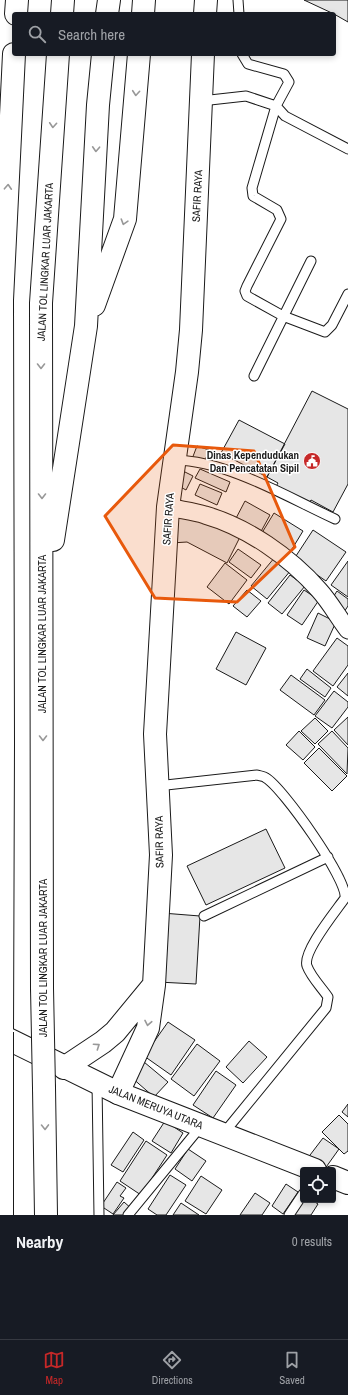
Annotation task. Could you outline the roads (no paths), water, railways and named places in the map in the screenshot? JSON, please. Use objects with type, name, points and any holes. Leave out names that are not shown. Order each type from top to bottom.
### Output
[{"type":"main road","points":[[16,12],[17,0]]},
{"type":"main road","points":[[62,12],[63,0]]},
{"type":"main road","points":[[107,12],[109,0]]},
{"type":"main road","points":[[143,12],[144,0]]},
{"type":"main road","points":[[205,12],[206,0]]},
{"type":"main road","points":[[2,1215],[2,300],[14,56]]},
{"type":"main road","name":"JALAN TOL LINGKAR LUAR JAKARTA","points":[[46,1215],[42,988],[43,606],[41,303],[58,56]]},
{"type":"main road","points":[[43,606],[86,326],[98,106],[103,56]]},
{"type":"main road","points":[[86,326],[125,219],[139,56]]},
{"type":"main road","name":"SAFIR RAYA","points":[[118,1093],[148,1028],[154,985],[161,855],[155,734],[168,507],[187,372],[203,56]]},
{"type":"main road","points":[[64,1068],[115,1032],[154,985]]},
{"type":"main road","name":"JALAN MERUYA UTARA","points":[[0,1035],[64,1068],[118,1093],[307,1167]]},
{"type":"main road","points":[[336,1178],[348,1183]]},
{"type":"street","points":[[168,507],[205,515],[235,527],[268,545],[298,568],[319,590],[348,630]]},
{"type":"lane","points":[[238,0],[239,12]]},
{"type":"lane","points":[[243,56],[250,65],[284,74],[289,82],[276,106],[252,188],[253,196],[278,210],[281,219],[245,291],[247,296],[255,302],[283,316],[325,332],[332,325],[348,294]]},
{"type":"lane","points":[[201,101],[246,96],[276,106],[285,116],[348,150]]},
{"type":"lane","points":[[254,376],[311,261]]},
{"type":"lane","points":[[174,460],[187,460],[240,474],[335,520]]},
{"type":"lane","points":[[157,786],[257,776],[267,778],[285,798],[328,857],[337,871],[346,896],[312,947],[307,958],[307,963],[328,997],[326,1008],[223,1134]]},
{"type":"lane","points":[[204,916],[328,857]]},
{"type":"lane","points":[[97,1083],[99,1215]]},
{"type":"lane","points":[[128,1215],[202,1125]]},
{"type":"lane","points":[[289,1215],[300,1198]]},
{"type":"place","name":"Dinas Kependudukan Dan Pencatatan Sipil","points":[[312,461]]}]
